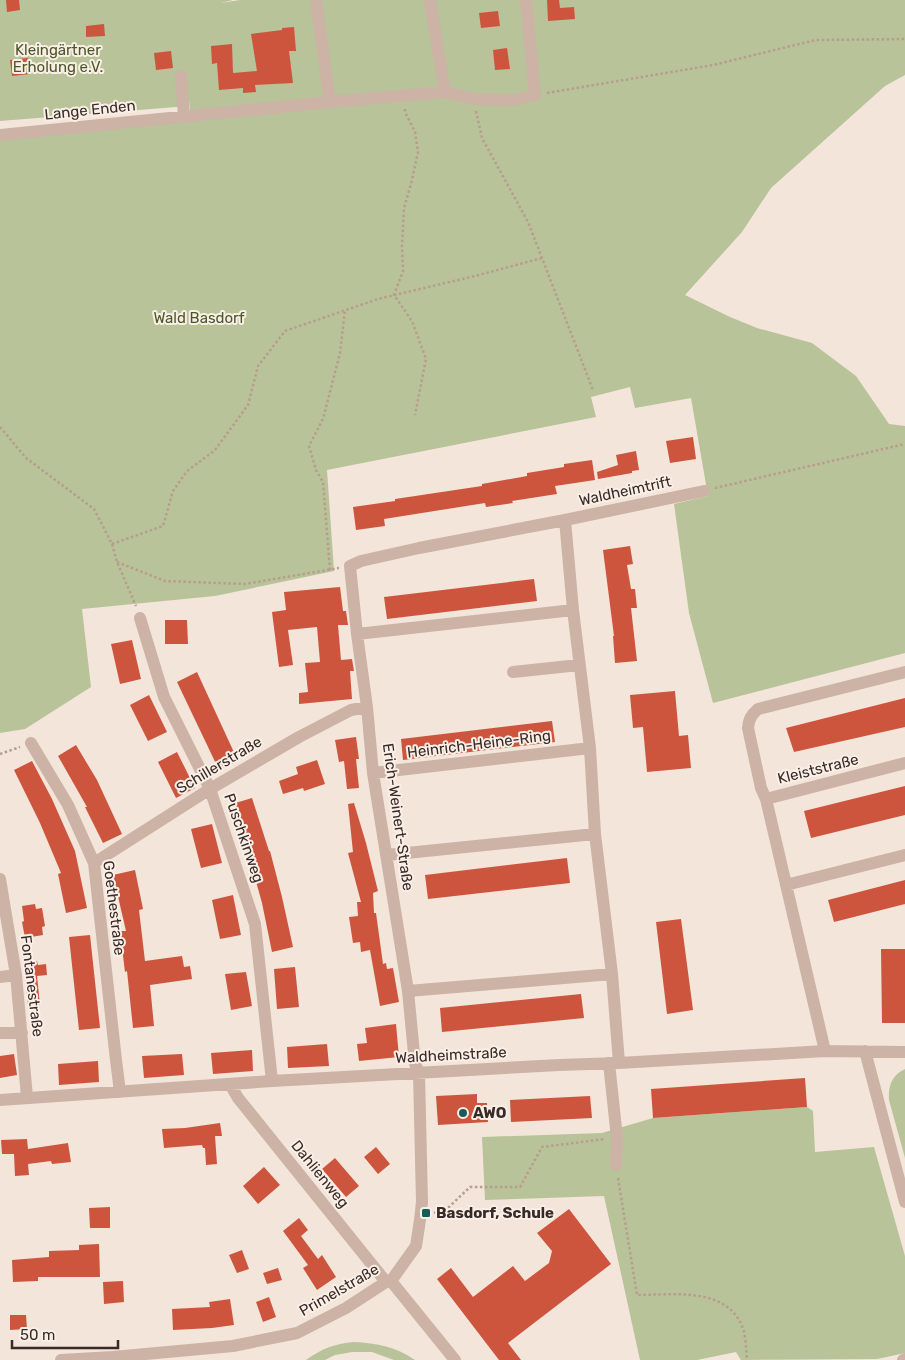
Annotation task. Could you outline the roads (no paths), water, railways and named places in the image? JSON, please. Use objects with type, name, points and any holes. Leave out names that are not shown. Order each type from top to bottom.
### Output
[{"type":"street","points":[[316,0],[330,102]]},
{"type":"street","points":[[430,0],[446,92]]},
{"type":"street","name":"Lange Enden","points":[[0,136],[405,95],[446,92],[474,99],[515,100],[536,95],[526,0]]},
{"type":"street","points":[[181,76],[184,117]]},
{"type":"street","name":"Waldheimtrift","points":[[350,566],[361,561],[409,550],[704,491]]},
{"type":"street","points":[[564,520],[572,610],[590,748],[595,834],[612,974],[617,1138],[616,1165]]},
{"type":"street","name":"Erich-Weinert-Straße","points":[[350,566],[373,773],[408,991],[415,1064],[418,1073]]},
{"type":"street","points":[[357,634],[572,610]]},
{"type":"street","name":"Puschkinweg","points":[[140,618],[164,697],[210,789],[255,924],[272,1081]]},
{"type":"street","points":[[513,672],[579,665]]},
{"type":"street","points":[[766,799],[761,788],[748,728],[748,720],[751,714],[758,709],[905,672]]},
{"type":"street","name":"Schillerstraße","points":[[94,863],[210,789],[299,736],[351,710],[367,707]]},
{"type":"street","name":"Goethestraße","points":[[31,743],[68,805],[94,863],[120,1092]]},
{"type":"street","name":"Heinrich-Heine-Ring","points":[[373,773],[590,748]]},
{"type":"street","name":"Kleiststraße","points":[[825,1051],[766,799],[905,763]]},
{"type":"street","points":[[387,855],[595,834]]},
{"type":"street","points":[[786,884],[905,855]]},
{"type":"street","name":"Fontanestraße","points":[[0,879],[16,975],[27,1097]]},
{"type":"street","points":[[408,991],[612,974]]},
{"type":"street","points":[[0,977],[16,975]]},
{"type":"street","points":[[0,1033],[22,1033]]},
{"type":"street","name":"Waldheimstraße","points":[[0,1100],[272,1081],[825,1051],[905,1052]]},
{"type":"street","points":[[865,1051],[905,1202]]},
{"type":"street","name":"Primelstraße","points":[[61,1360],[113,1359],[233,1346],[297,1333],[346,1308],[388,1281],[416,1246],[420,1220],[422,1202],[418,1073]]},
{"type":"street","name":"Dahlienweg","points":[[230,1084],[238,1098],[455,1360]]},
{"type":"place","name":"AWO","points":[[463,1113]]},
{"type":"place","name":"Basdorf, Schule","points":[[426,1213]]},
{"type":"park label","name":"Kleingärtner Erholung e.V.","points":[[58,58]]},
{"type":"park label","name":"Wald Basdorf","points":[[199,318]]}]
